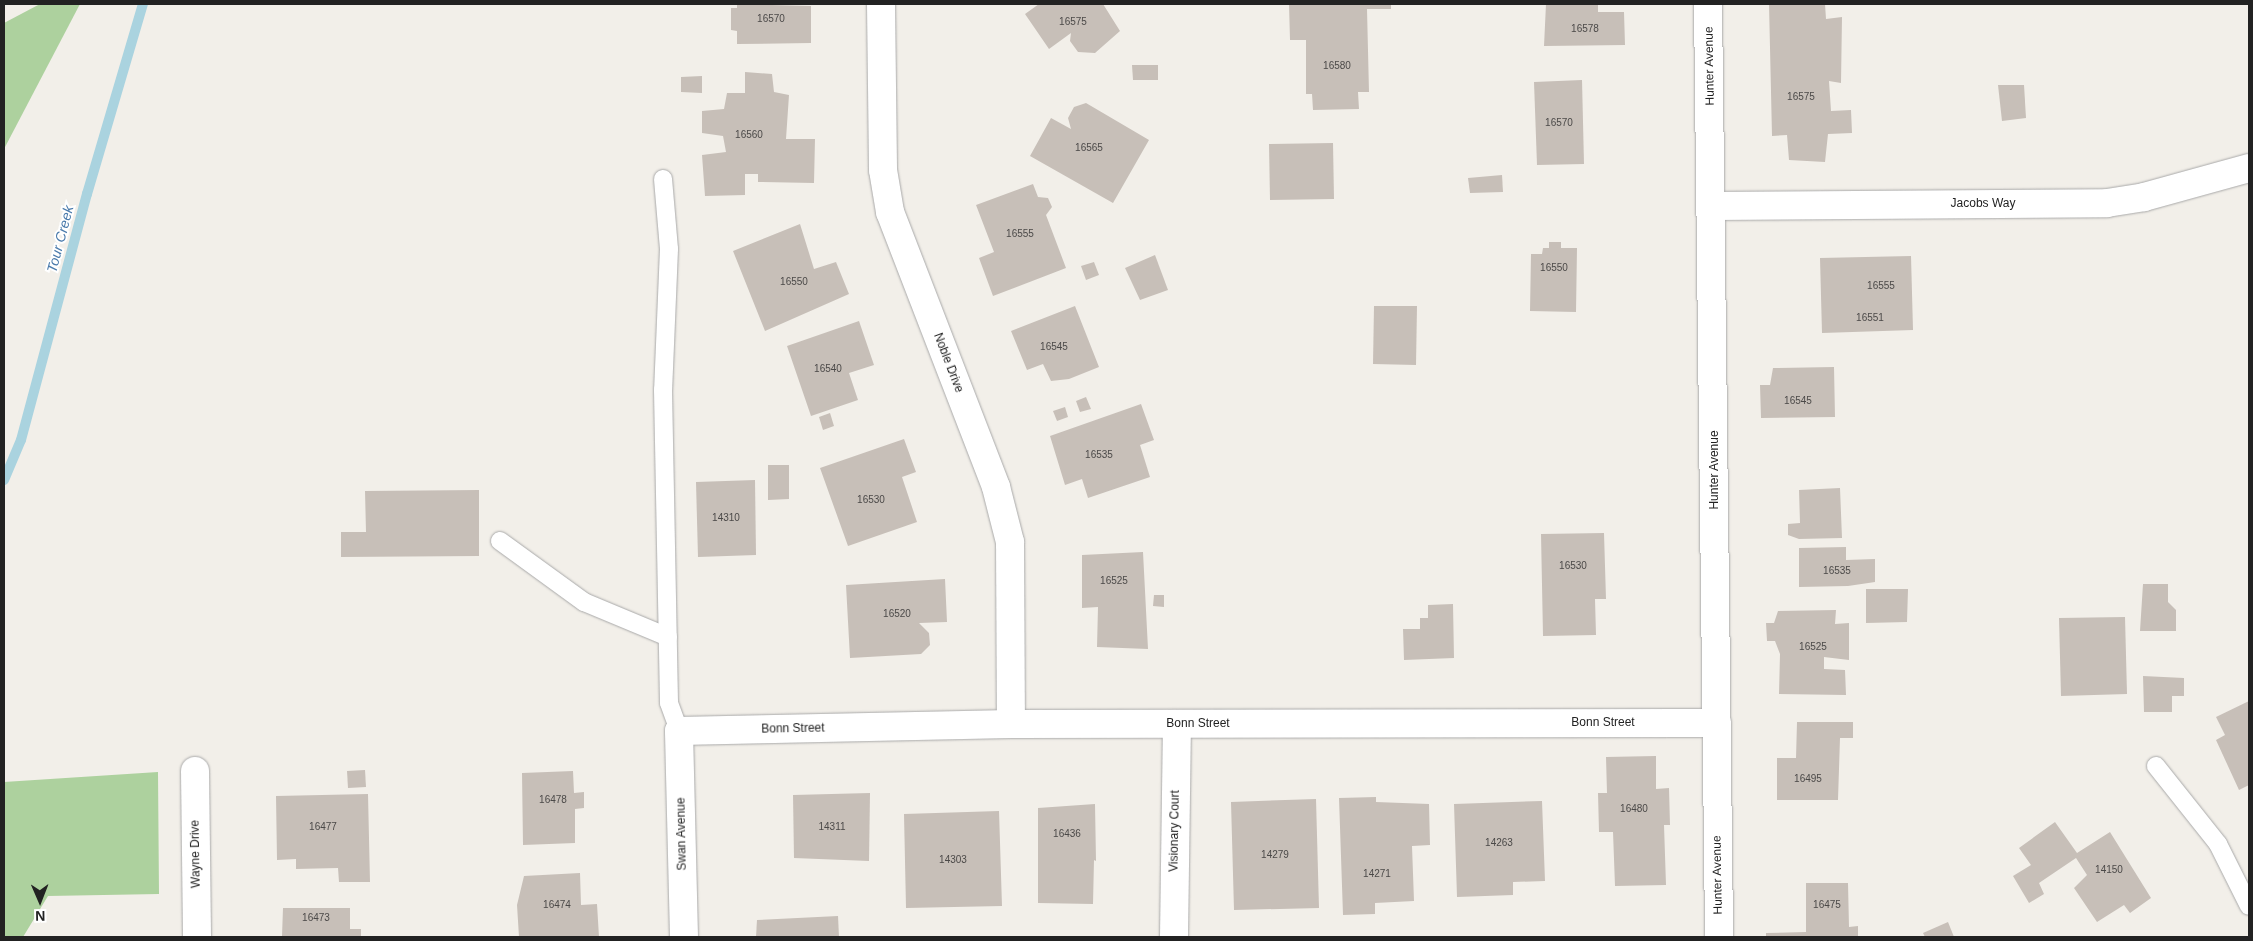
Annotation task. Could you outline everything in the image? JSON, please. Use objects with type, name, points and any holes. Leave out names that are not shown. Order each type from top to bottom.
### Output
[{"type":"street","name":"Noble Drive","points":[[881,4],[883,170],[890,212],[996,487],[1010,542],[1011,724]]},
{"type":"street","name":"Hunter Avenue","points":[[1708,4],[1713,206],[1720,937]]},
{"type":"street","name":"Jacobs Way","points":[[1713,206],[2107,203],[2144,197],[2249,168]]},
{"type":"street","name":"Bonn Street","points":[[679,731],[1011,724],[1717,722]]},
{"type":"street","name":"Visionary Court","points":[[1174,937],[1176,724]]},
{"type":"street","name":"Swan Avenue","points":[[679,731],[684,937]]},
{"type":"street","name":"Wayne Drive","points":[[195,771],[197,937]]},
{"type":"lane","points":[[663,179],[669,249],[663,390],[669,704],[679,731]]},
{"type":"lane","points":[[500,542],[584,602],[668,637]]},
{"type":"lane","points":[[2156,766],[2218,844],[2249,906]]},
{"type":"green space","points":[[40,4],[80,4],[4,149],[4,23]]},
{"type":"green space","points":[[158,772],[159,894],[48,896],[23,937],[4,937],[4,782]]},
{"type":"building","points":[[737,4],[811,6],[811,43],[737,44],[737,31],[731,30],[731,8],[737,8]]},
{"type":"building","points":[[1039,4],[1103,4],[1120,31],[1095,53],[1078,52],[1070,41],[1071,33],[1049,49],[1025,14]]},
{"type":"building","points":[[1289,4],[1391,4],[1391,9],[1367,9],[1369,92],[1358,92],[1359,109],[1313,110],[1312,94],[1306,94],[1306,40],[1290,40]]},
{"type":"building","points":[[1546,4],[1598,4],[1598,12],[1624,12],[1625,45],[1544,46]]},
{"type":"building","points":[[1769,4],[1825,4],[1826,19],[1842,17],[1841,83],[1829,81],[1831,111],[1851,110],[1852,133],[1828,134],[1825,162],[1789,160],[1787,135],[1772,136]]},
{"type":"building","points":[[1132,65],[1158,65],[1158,80],[1133,80]]},
{"type":"building","points":[[745,72],[772,74],[774,92],[789,95],[786,139],[815,139],[814,183],[758,182],[758,174],[745,174],[745,195],[705,196],[702,155],[726,152],[723,136],[702,133],[702,111],[724,109],[727,93],[745,93]]},
{"type":"building","points":[[702,76],[702,93],[681,92],[681,77]]},
{"type":"building","points":[[1582,80],[1584,164],[1537,165],[1534,82]]},
{"type":"building","points":[[1998,85],[2024,85],[2026,118],[2002,121]]},
{"type":"building","points":[[1086,103],[1149,140],[1113,203],[1030,156],[1051,118],[1071,129],[1068,118],[1074,107]]},
{"type":"building","points":[[1333,143],[1334,199],[1270,200],[1269,144]]},
{"type":"building","points":[[1502,175],[1503,192],[1470,193],[1468,178]]},
{"type":"building","points":[[1033,184],[1038,197],[1048,198],[1052,207],[1046,215],[1066,268],[993,296],[979,258],[994,252],[976,205]]},
{"type":"building","points":[[800,224],[814,269],[836,262],[849,294],[765,331],[733,251]]},
{"type":"building","points":[[1549,242],[1561,242],[1561,248],[1577,248],[1576,312],[1530,311],[1531,254],[1542,254],[1543,248],[1549,248]]},
{"type":"building","points":[[1155,255],[1168,290],[1140,300],[1125,268]]},
{"type":"building","points":[[1911,256],[1913,330],[1822,333],[1820,258]]},
{"type":"building","points":[[1094,262],[1099,275],[1086,280],[1081,266]]},
{"type":"building","points":[[1075,306],[1099,367],[1069,379],[1051,381],[1043,364],[1027,370],[1011,331]]},
{"type":"building","points":[[1374,306],[1417,306],[1416,365],[1373,364]]},
{"type":"building","points":[[859,321],[874,365],[849,373],[858,400],[811,416],[787,346]]},
{"type":"building","points":[[1834,367],[1835,417],[1761,418],[1760,385],[1770,385],[1773,368]]},
{"type":"building","points":[[1086,397],[1091,409],[1080,412],[1076,401]]},
{"type":"building","points":[[1141,404],[1154,440],[1140,445],[1150,477],[1088,498],[1082,479],[1065,485],[1050,436]]},
{"type":"building","points":[[1065,407],[1068,417],[1057,421],[1053,411]]},
{"type":"building","points":[[830,413],[834,426],[823,430],[819,417]]},
{"type":"building","points":[[904,439],[916,472],[902,477],[917,522],[848,546],[820,468]]},
{"type":"building","points":[[768,465],[789,465],[789,499],[768,500]]},
{"type":"building","points":[[755,480],[756,555],[698,557],[696,482]]},
{"type":"building","points":[[1840,488],[1842,538],[1799,539],[1788,535],[1788,524],[1800,523],[1799,490]]},
{"type":"building","points":[[479,490],[479,556],[341,557],[341,532],[366,532],[365,491]]},
{"type":"building","points":[[1604,533],[1606,599],[1595,599],[1596,635],[1543,636],[1541,534]]},
{"type":"building","points":[[1846,547],[1846,560],[1875,559],[1875,582],[1848,586],[1799,587],[1799,548]]},
{"type":"building","points":[[1143,552],[1148,649],[1097,647],[1098,607],[1082,608],[1082,555]]},
{"type":"building","points":[[945,579],[947,622],[919,623],[929,633],[930,645],[921,654],[850,658],[846,585]]},
{"type":"building","points":[[2143,584],[2168,584],[2168,602],[2176,610],[2176,631],[2140,631]]},
{"type":"building","points":[[1866,589],[1908,589],[1907,622],[1866,623]]},
{"type":"building","points":[[1154,595],[1164,595],[1164,607],[1153,606]]},
{"type":"building","points":[[1453,604],[1454,658],[1404,660],[1403,629],[1420,629],[1420,618],[1428,618],[1428,605]]},
{"type":"building","points":[[1836,610],[1835,624],[1849,623],[1849,660],[1824,657],[1824,669],[1845,670],[1846,695],[1779,694],[1780,654],[1775,641],[1767,641],[1766,623],[1774,623],[1778,611]]},
{"type":"building","points":[[2125,617],[2127,694],[2061,696],[2059,618]]},
{"type":"building","points":[[2143,676],[2184,678],[2184,696],[2172,696],[2172,712],[2144,712]]},
{"type":"building","points":[[2249,701],[2249,785],[2239,790],[2216,740],[2225,735],[2216,717]]},
{"type":"building","points":[[1797,722],[1853,722],[1853,738],[1840,738],[1838,800],[1777,800],[1777,758],[1796,758]]},
{"type":"building","points":[[1656,756],[1656,789],[1669,788],[1670,825],[1664,825],[1666,885],[1615,886],[1613,832],[1599,832],[1598,793],[1607,793],[1606,757]]},
{"type":"building","points":[[365,770],[366,787],[348,788],[347,771]]},
{"type":"building","points":[[573,771],[574,793],[584,792],[584,808],[575,809],[575,843],[523,845],[522,773]]},
{"type":"building","points":[[870,793],[869,861],[794,858],[793,795]]},
{"type":"building","points":[[368,794],[370,882],[339,882],[338,868],[296,869],[296,859],[277,860],[276,796]]},
{"type":"building","points":[[1376,797],[1376,802],[1429,804],[1430,845],[1412,846],[1414,901],[1375,903],[1375,914],[1343,915],[1339,798]]},
{"type":"building","points":[[1316,799],[1319,908],[1234,910],[1231,802]]},
{"type":"building","points":[[1542,801],[1545,881],[1513,882],[1513,895],[1457,897],[1454,804]]},
{"type":"building","points":[[1095,804],[1096,861],[1094,860],[1093,904],[1038,903],[1038,808]]},
{"type":"building","points":[[999,811],[1002,906],[906,908],[904,814]]},
{"type":"building","points":[[2055,822],[2077,853],[2110,832],[2151,898],[2130,913],[2124,905],[2097,922],[2074,888],[2087,875],[2076,858],[2039,883],[2044,894],[2029,903],[2013,876],[2031,865],[2019,848]]},
{"type":"building","points":[[580,873],[581,905],[597,904],[599,937],[519,937],[517,905],[524,876]]},
{"type":"building","points":[[1806,883],[1848,883],[1849,927],[1858,926],[1858,937],[1766,937],[1766,933],[1806,932]]},
{"type":"building","points":[[283,908],[350,908],[350,929],[361,929],[361,937],[282,936]]},
{"type":"building","points":[[838,916],[839,937],[756,937],[757,920]]},
{"type":"building","points":[[1948,922],[1954,937],[1925,937],[1923,933]]},
{"type":"waterway","name":"Tour Creek","points":[[4,480],[21,440],[87,194],[143,4]]}]
